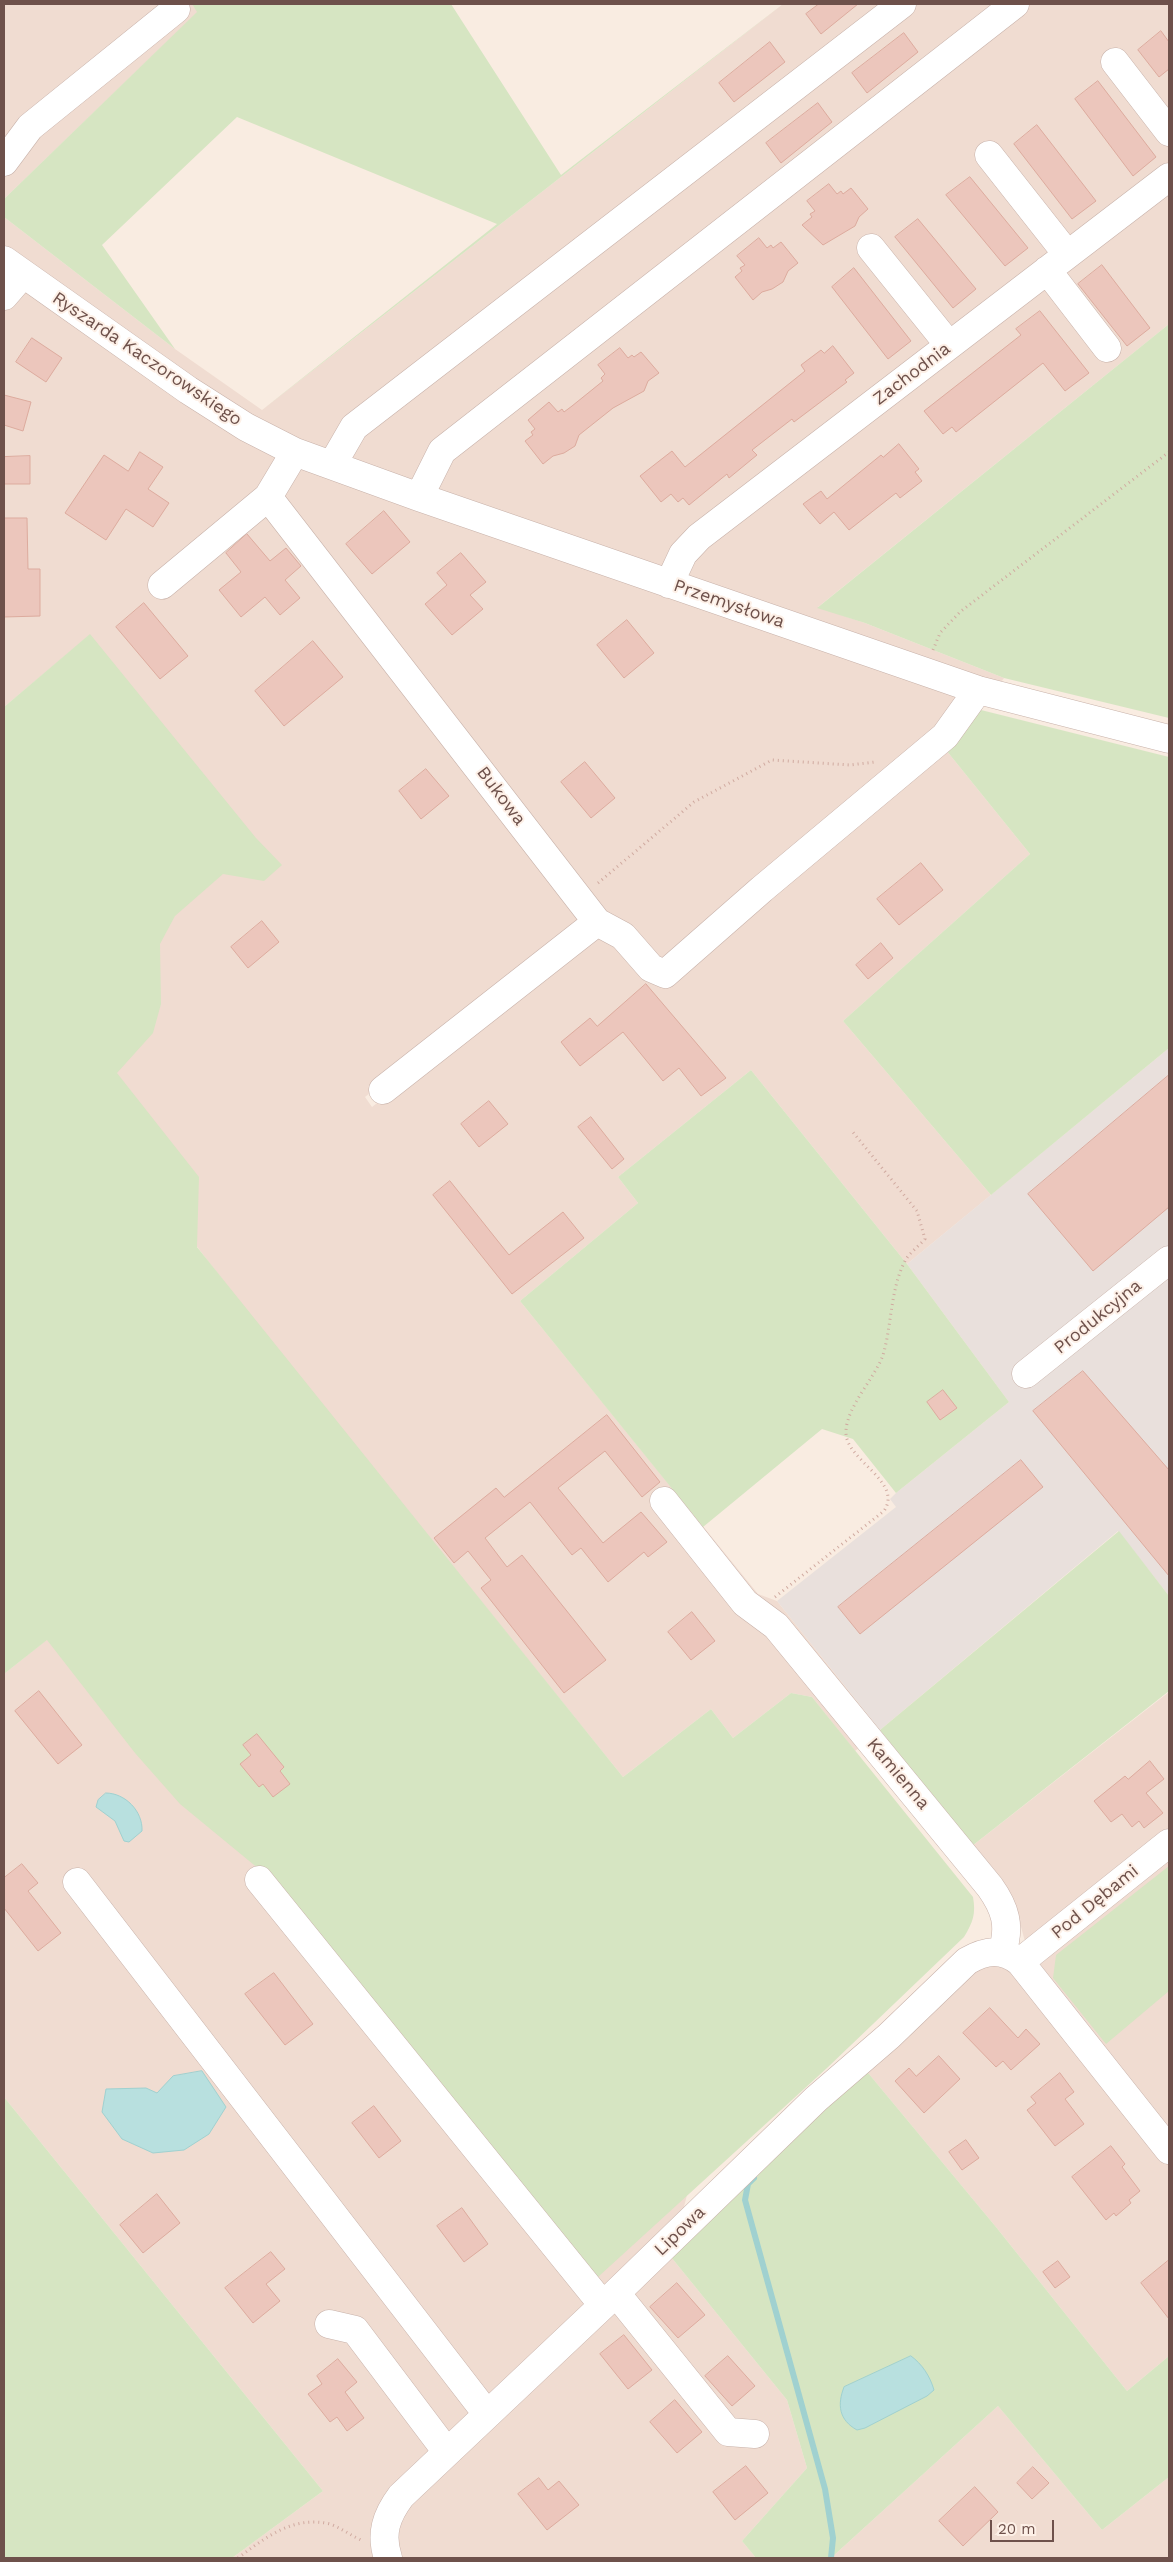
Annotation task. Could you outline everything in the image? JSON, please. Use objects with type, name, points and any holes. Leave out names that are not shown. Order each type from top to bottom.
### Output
[{"type":"street","points":[[332,465],[354,428],[902,4]]},
{"type":"street","points":[[419,497],[442,451],[1015,4]]},
{"type":"street","points":[[4,162],[30,128],[176,10]]},
{"type":"street","points":[[1115,62],[1169,132]]},
{"type":"street","points":[[989,155],[1057,262],[1108,348]]},
{"type":"street","name":"Zachodnia","points":[[669,584],[683,554],[699,536],[1169,177]]},
{"type":"street","points":[[871,248],[949,345]]},
{"type":"street","points":[[4,296],[13,267]]},
{"type":"street","name":"Ryszarda Kaczorowskiego","points":[[13,267],[188,390],[246,427],[295,452]]},
{"type":"street","points":[[162,585],[268,497],[295,452]]},
{"type":"street","name":"Przemysłowa","points":[[295,452],[419,497],[978,690],[1169,739]]},
{"type":"street","name":"Bukowa","points":[[268,497],[597,922]]},
{"type":"street","points":[[383,1090],[597,922],[623,936],[651,968],[666,974],[762,889],[945,736],[978,690]]},
{"type":"street","name":"Produkcyjna","points":[[1026,1374],[1169,1260]]},
{"type":"street","name":"Kamienna","points":[[664,1501],[745,1603],[781,1632],[994,1892],[1002,1904],[1007,1921],[1007,1937],[1011,1957]]},
{"type":"street","name":"Pod Dębami","points":[[1011,1957],[1169,1843]]},
{"type":"street","points":[[259,1880],[609,2299],[728,2432],[755,2434]]},
{"type":"street","points":[[77,1882],[487,2414]]},
{"type":"street","name":"Lipowa","points":[[386,2554],[383,2532],[389,2512],[401,2496],[816,2099],[889,2036],[967,1961],[984,1953],[1011,1957]]},
{"type":"street","points":[[1011,1957],[1166,2140]]},
{"type":"street","points":[[329,2324],[355,2330],[447,2452]]},
{"type":"path","points":[[924,671],[940,634],[960,612],[1169,452]]},
{"type":"path","points":[[579,899],[694,802],[772,760],[850,765],[876,762]]},
{"type":"path","points":[[756,1611],[884,1511],[890,1502],[884,1486],[852,1450],[846,1432],[849,1419],[882,1355],[891,1307],[905,1261],[925,1239],[917,1211],[852,1132]]},
{"type":"path","points":[[238,2558],[272,2533],[294,2524],[311,2523],[328,2524],[386,2554]]},
{"type":"shaded area","points":[[4,4],[192,4],[198,12],[4,199]]},
{"type":"shaded area","points":[[783,4],[1169,4],[1169,324],[818,607],[865,623],[1004,678],[981,710],[946,750],[1030,854],[843,1021],[991,1195],[907,1264],[751,1070],[618,1177],[638,1203],[520,1301],[758,1594],[777,1601],[880,1730],[855,1751],[812,1697],[791,1693],[733,1738],[711,1709],[623,1777],[247,1312],[26,1023],[90,635],[4,707],[4,217],[175,349],[262,410]],"holes":[[[435,689],[611,920],[372,1107],[365,1097],[585,921],[417,703]]]},
{"type":"shaded area","points":[[1169,1048],[1169,1596],[1118,1531],[880,1730],[777,1601],[896,1507],[890,1499],[896,1493],[1009,1402],[907,1264]]},
{"type":"shaded area","points":[[170,1541],[687,2195],[671,2257],[787,2400],[807,2468],[742,2541],[756,2558],[232,2558],[323,2491],[4,2097],[4,1674]]},
{"type":"shaded area","points":[[1169,1692],[1169,2356],[1127,2391],[996,2227],[864,2068],[982,1964],[1030,1960],[1014,1901],[972,1846]]},
{"type":"shaded area","points":[[998,2406],[1102,2530],[1169,2477],[1169,2558],[831,2558]]},
{"type":"green space","points":[[192,4],[451,4],[561,175],[783,4],[262,410],[497,224],[237,117],[102,245],[175,349],[4,217],[4,199],[197,12]]},
{"type":"green space","points":[[1169,324],[1169,718],[1004,678],[865,623],[817,608]]},
{"type":"green space","points":[[90,634],[256,838],[282,865],[264,881],[223,874],[175,916],[160,944],[161,1004],[153,1033],[117,1073],[199,1177],[197,1247],[623,1777],[711,1709],[733,1738],[791,1693],[812,1697],[973,1897],[973,1918],[964,1937],[827,2068],[598,2277],[282,1888],[180,1804],[135,1753],[47,1640],[4,1674],[4,707]]},
{"type":"green space","points":[[981,710],[1169,757],[1169,1048],[991,1195],[843,1021],[1030,854],[946,750]]},
{"type":"green space","points":[[751,1070],[907,1264],[1009,1402],[896,1493],[853,1439],[822,1429],[703,1527],[520,1301],[638,1203],[618,1177]]},
{"type":"green space","points":[[1119,1531],[1169,1596],[1169,1691],[972,1846],[880,1730]]},
{"type":"green space","points":[[1169,1866],[1169,1991],[1106,2044],[1053,1978],[1056,1955]]},
{"type":"green space","points":[[864,2068],[996,2227],[1127,2391],[1169,2356],[1169,2477],[1102,2530],[998,2406],[831,2558],[756,2558],[742,2541],[807,2468],[787,2400],[671,2257]]},
{"type":"green space","points":[[4,2097],[323,2491],[232,2558],[4,2558]]},
{"type":"water","points":[[106,1793],[120,1796],[132,1804],[136,1810],[142,1824],[142,1831],[129,1842],[124,1841],[115,1821],[96,1807],[98,1800]]},
{"type":"water","points":[[202,2071],[226,2107],[209,2134],[184,2150],[153,2153],[122,2139],[102,2112],[106,2089],[146,2088],[157,2093],[173,2076]]},
{"type":"water","points":[[911,2356],[925,2371],[934,2390],[927,2396],[865,2428],[857,2430],[846,2422],[840,2406],[844,2387]]},
{"type":"building","points":[[819,4],[858,4],[821,34],[806,14]]},
{"type":"building","points":[[1161,31],[1169,42],[1169,69],[1159,77],[1138,50]]},
{"type":"building","points":[[904,33],[918,52],[867,93],[852,73]]},
{"type":"building","points":[[770,42],[785,62],[734,102],[719,83]]},
{"type":"building","points":[[1098,81],[1156,157],[1133,176],[1075,99]]},
{"type":"building","points":[[818,103],[832,122],[781,163],[766,143]]},
{"type":"building","points":[[1037,125],[1096,201],[1072,219],[1014,144]]},
{"type":"building","points":[[970,177],[1028,248],[1005,266],[946,195]]},
{"type":"building","points":[[829,184],[837,194],[841,191],[843,194],[851,188],[868,209],[859,217],[855,226],[823,245],[802,225],[812,217],[810,214],[815,211],[807,201]]},
{"type":"building","points":[[918,219],[976,289],[953,308],[895,237]]},
{"type":"building","points":[[759,238],[767,248],[771,245],[773,248],[781,242],[798,263],[788,271],[783,282],[772,289],[762,292],[753,300],[735,277],[742,271],[740,268],[745,265],[737,256]]},
{"type":"building","points":[[1102,265],[1150,328],[1127,346],[1078,284]]},
{"type":"building","points":[[854,268],[911,341],[888,359],[832,287]]},
{"type":"building","points":[[1040,311],[1089,373],[1065,391],[1043,363],[956,432],[952,427],[943,434],[924,411],[1021,335],[1016,329]]},
{"type":"building","points":[[32,338],[62,358],[46,382],[16,362]]},
{"type":"building","points":[[833,346],[854,373],[845,380],[847,382],[794,422],[792,419],[752,450],[757,455],[729,478],[727,474],[689,505],[683,498],[678,502],[671,494],[661,502],[640,476],[672,451],[685,467],[805,371],[801,365],[821,350],[824,353]]},
{"type":"building","points":[[620,348],[628,358],[632,355],[634,357],[641,352],[659,373],[648,381],[644,391],[613,408],[579,435],[575,446],[564,453],[553,456],[543,464],[525,441],[533,435],[531,432],[535,429],[528,420],[549,402],[558,412],[562,409],[564,412],[572,406],[603,381],[601,378],[605,374],[598,365]]},
{"type":"building","points":[[4,395],[31,402],[23,431],[4,425]]},
{"type":"building","points":[[899,444],[919,469],[915,472],[922,481],[900,498],[896,493],[849,530],[834,512],[820,524],[803,504],[821,491],[827,499],[881,455],[883,457]]},
{"type":"building","points":[[140,452],[163,467],[148,489],[169,503],[153,527],[126,509],[106,540],[65,513],[104,455],[128,471]]},
{"type":"building","points":[[30,456],[30,484],[4,484],[4,457]]},
{"type":"building","points":[[384,511],[410,542],[372,574],[346,544]]},
{"type":"building","points":[[4,518],[27,518],[28,569],[40,569],[40,616],[4,617]]},
{"type":"building","points":[[247,534],[270,561],[286,548],[301,566],[285,580],[300,598],[280,615],[265,597],[241,617],[219,590],[241,572],[226,553]]},
{"type":"building","points":[[461,553],[486,582],[470,595],[483,609],[452,635],[425,604],[447,585],[437,573]]},
{"type":"building","points":[[144,603],[188,656],[160,679],[116,627]]},
{"type":"building","points":[[627,620],[654,653],[624,678],[597,645]]},
{"type":"building","points":[[313,641],[343,677],[284,726],[255,691]]},
{"type":"building","points":[[585,762],[615,798],[591,818],[561,782]]},
{"type":"building","points":[[426,769],[449,796],[421,819],[399,791]]},
{"type":"building","points":[[921,863],[943,890],[899,925],[877,899]]},
{"type":"building","points":[[262,921],[279,942],[248,968],[231,947]]},
{"type":"building","points":[[881,943],[893,958],[868,979],[856,965]]},
{"type":"building","points":[[646,984],[726,1078],[701,1096],[679,1068],[663,1081],[623,1032],[580,1066],[561,1042],[590,1018],[597,1026]]},
{"type":"building","points":[[1169,1075],[1169,1207],[1093,1271],[1028,1194]]},
{"type":"building","points":[[489,1101],[508,1124],[479,1147],[461,1124]]},
{"type":"building","points":[[591,1117],[624,1159],[612,1169],[578,1127]]},
{"type":"building","points":[[450,1181],[509,1255],[563,1212],[584,1238],[512,1294],[433,1195]]},
{"type":"building","points":[[1083,1371],[1169,1470],[1169,1576],[1033,1411]]},
{"type":"building","points":[[943,1390],[957,1408],[940,1420],[927,1402]]},
{"type":"building","points":[[607,1415],[660,1482],[642,1497],[605,1451],[558,1488],[603,1543],[641,1512],[667,1542],[648,1557],[644,1552],[608,1582],[581,1548],[572,1555],[530,1502],[485,1538],[507,1567],[522,1555],[606,1660],[564,1693],[481,1588],[491,1580],[468,1551],[454,1563],[434,1538],[496,1488],[504,1497]]},
{"type":"building","points":[[1021,1460],[1043,1487],[860,1634],[838,1607]]},
{"type":"building","points":[[692,1612],[715,1641],[691,1660],[668,1632]]},
{"type":"building","points":[[39,1691],[82,1745],[58,1764],[15,1711]]},
{"type":"building","points":[[257,1734],[284,1767],[280,1771],[290,1784],[273,1797],[263,1784],[259,1787],[240,1764],[251,1755],[243,1745]]},
{"type":"building","points":[[1150,1761],[1164,1779],[1146,1793],[1163,1813],[1144,1828],[1139,1821],[1132,1827],[1122,1814],[1111,1822],[1094,1801],[1125,1776],[1128,1779]]},
{"type":"building","points":[[22,1864],[38,1883],[28,1891],[61,1933],[38,1951],[4,1908],[4,1878]]},
{"type":"building","points":[[274,1973],[313,2024],[285,2045],[245,1994]]},
{"type":"building","points":[[990,2008],[1018,2038],[1026,2029],[1040,2044],[1011,2070],[1003,2061],[996,2067],[963,2033]]},
{"type":"building","points":[[939,2056],[960,2079],[924,2113],[895,2081],[909,2068],[916,2076]]},
{"type":"building","points":[[1060,2073],[1074,2092],[1065,2099],[1084,2124],[1055,2146],[1027,2110],[1036,2103],[1031,2097]]},
{"type":"building","points":[[374,2106],[401,2141],[379,2158],[352,2123]]},
{"type":"building","points":[[966,2140],[979,2158],[962,2170],[949,2152]]},
{"type":"building","points":[[1111,2146],[1125,2164],[1122,2167],[1140,2191],[1129,2200],[1131,2203],[1116,2216],[1114,2213],[1106,2220],[1072,2177]]},
{"type":"building","points":[[157,2194],[180,2223],[143,2253],[120,2225]]},
{"type":"building","points":[[462,2208],[488,2244],[464,2262],[437,2226]]},
{"type":"building","points":[[271,2252],[285,2269],[266,2284],[280,2301],[253,2323],[225,2288]]},
{"type":"building","points":[[1169,2260],[1169,2319],[1141,2283]]},
{"type":"building","points":[[1058,2261],[1070,2277],[1055,2288],[1043,2272]]},
{"type":"building","points":[[677,2283],[705,2315],[678,2338],[650,2307]]},
{"type":"building","points":[[624,2335],[652,2370],[628,2389],[600,2354]]},
{"type":"building","points":[[728,2356],[755,2386],[732,2406],[705,2376]]},
{"type":"building","points":[[338,2359],[357,2382],[345,2392],[364,2418],[347,2431],[337,2417],[330,2422],[308,2394],[322,2384],[317,2376]]},
{"type":"building","points":[[675,2400],[702,2432],[677,2453],[650,2422]]},
{"type":"building","points":[[746,2466],[768,2493],[735,2520],[713,2492]]},
{"type":"building","points":[[1033,2467],[1049,2483],[1032,2499],[1017,2483]]},
{"type":"building","points":[[539,2478],[548,2490],[559,2481],[579,2505],[547,2530],[518,2494]]},
{"type":"building","points":[[975,2487],[998,2512],[963,2546],[939,2521]]},
{"type":"waterway","points":[[754,2178],[748,2184],[745,2200],[825,2489],[833,2538],[831,2558]]}]
